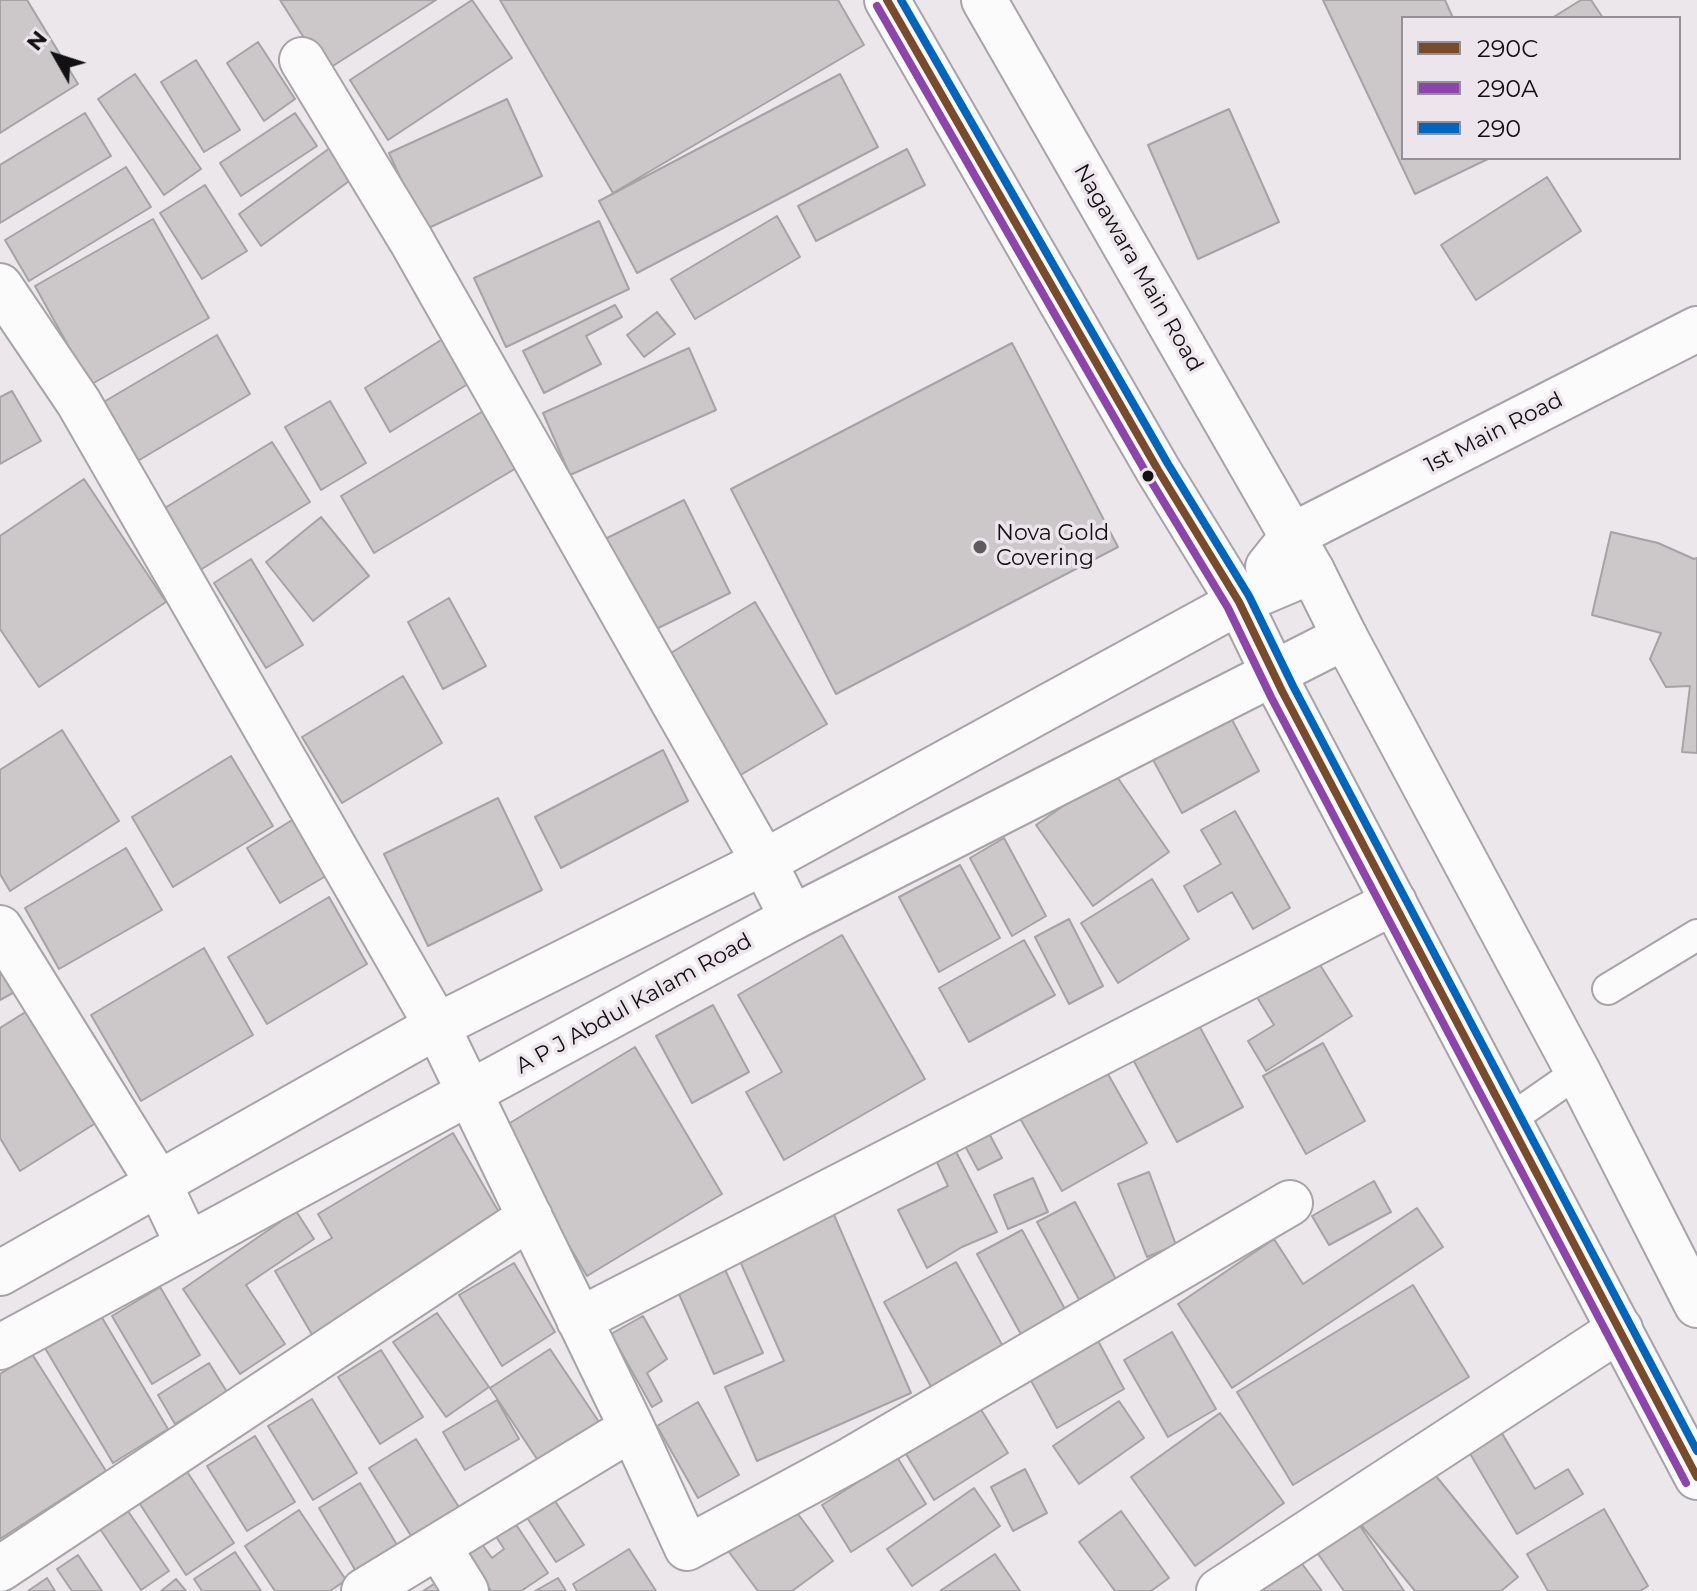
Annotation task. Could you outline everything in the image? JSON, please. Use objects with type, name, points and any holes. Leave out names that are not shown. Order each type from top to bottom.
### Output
[{"type":"street","points":[[887,0],[1158,470],[1239,602],[1697,1477]]},
{"type":"street","name":"Nagawara Main Road","points":[[984,0],[1302,554],[1578,1072],[1697,1305]]},
{"type":"street","points":[[302,60],[411,240],[764,862],[792,918]]},
{"type":"street","points":[[0,286],[79,403],[437,1026],[687,1548],[852,1459],[1290,1203]]},
{"type":"street","name":"1st Main Road","points":[[1302,554],[1697,329]]},
{"type":"street","points":[[0,1273],[437,1026],[764,862],[1239,602],[1302,554]]},
{"type":"street","name":"A P J Abdul Kalam Road","points":[[0,1347],[792,918],[1345,637]]},
{"type":"street","points":[[579,1320],[1394,902]]},
{"type":"street","points":[[0,928],[159,1184],[188,1245]]},
{"type":"street","points":[[0,1569],[530,1217]]},
{"type":"street","points":[[1219,1591],[1620,1329]]},
{"type":"street","points":[[364,1591],[632,1428]]},
{"type":"street","points":[[438,1546],[466,1591]]},
{"type":"lane","points":[[1608,989],[1697,935]]},
{"type":"lane","points":[[1509,1120],[1578,1072]]},
{"type":"building","points":[[0,0],[27,0],[78,84],[0,133]]},
{"type":"building","points":[[280,0],[436,0],[325,71]]},
{"type":"building","points":[[472,0],[512,58],[388,140],[350,80]]},
{"type":"building","points":[[500,0],[838,0],[864,45],[613,193]]},
{"type":"building","points":[[1323,0],[1445,0],[1452,16],[1401,16],[1401,160],[1486,160],[1415,194]]},
{"type":"building","points":[[1581,0],[1591,0],[1602,16],[1555,16]]},
{"type":"building","points":[[258,42],[295,99],[264,121],[227,63]]},
{"type":"building","points":[[196,60],[240,130],[204,152],[161,82]]},
{"type":"building","points":[[135,74],[201,169],[164,195],[98,99]]},
{"type":"building","points":[[840,74],[878,147],[637,273],[599,201]]},
{"type":"building","points":[[507,99],[542,176],[424,230],[389,153]]},
{"type":"building","points":[[1229,109],[1279,222],[1198,259],[1148,145]]},
{"type":"building","points":[[85,113],[111,156],[0,223],[0,165]]},
{"type":"building","points":[[295,113],[317,146],[241,196],[220,163]]},
{"type":"building","points":[[334,145],[356,176],[261,246],[239,214]]},
{"type":"building","points":[[907,149],[925,185],[816,241],[798,206]]},
{"type":"building","points":[[126,167],[151,207],[29,281],[5,240]]},
{"type":"building","points":[[1547,177],[1581,231],[1476,300],[1441,245]]},
{"type":"building","points":[[205,185],[247,251],[202,279],[160,213]]},
{"type":"building","points":[[777,216],[800,257],[695,319],[671,279]]},
{"type":"building","points":[[153,219],[209,318],[90,385],[35,286]]},
{"type":"building","points":[[599,221],[629,289],[506,347],[474,278]]},
{"type":"building","points":[[615,305],[622,317],[586,336],[601,364],[544,393],[523,351]]},
{"type":"building","points":[[657,312],[675,334],[644,357],[627,335]]},
{"type":"building","points":[[217,335],[250,394],[136,462],[102,403]]},
{"type":"building","points":[[449,335],[476,379],[390,432],[365,388]]},
{"type":"building","points":[[1012,343],[1118,547],[836,694],[731,489]]},
{"type":"building","points":[[689,348],[716,410],[570,475],[543,413]]},
{"type":"building","points":[[12,391],[41,441],[0,464],[0,397]]},
{"type":"building","points":[[330,401],[366,463],[321,490],[285,427]]},
{"type":"building","points":[[495,404],[528,461],[374,553],[341,496]]},
{"type":"building","points":[[272,442],[310,502],[197,572],[160,511]]},
{"type":"building","points":[[84,479],[166,602],[39,687],[0,629],[0,536]]},
{"type":"building","points":[[684,500],[730,593],[648,633],[603,540]]},
{"type":"building","points":[[321,517],[369,576],[313,621],[266,562]]},
{"type":"building","points":[[1611,532],[1658,543],[1697,558],[1697,753],[1682,752],[1690,686],[1666,687],[1650,659],[1661,633],[1592,615]]},
{"type":"building","points":[[251,559],[303,645],[266,668],[214,583]]},
{"type":"building","points":[[449,598],[486,666],[443,689],[408,622]]},
{"type":"building","points":[[755,602],[827,724],[727,783],[656,662]]},
{"type":"building","points":[[403,676],[442,743],[342,803],[302,737]]},
{"type":"building","points":[[1230,716],[1259,771],[1182,813],[1152,758]]},
{"type":"building","points":[[62,730],[119,821],[10,891],[0,874],[0,770]]},
{"type":"building","points":[[663,750],[688,801],[561,868],[535,817]]},
{"type":"building","points":[[231,756],[273,826],[173,887],[132,817]]},
{"type":"building","points":[[1113,771],[1169,852],[1093,906],[1036,825]]},
{"type":"building","points":[[498,798],[542,890],[428,946],[384,854]]},
{"type":"building","points":[[1235,811],[1290,908],[1253,929],[1232,892],[1198,912],[1184,886],[1221,864],[1201,830]]},
{"type":"building","points":[[297,817],[331,873],[280,903],[247,848]]},
{"type":"building","points":[[1004,838],[1046,916],[1012,936],[970,858]]},
{"type":"building","points":[[126,848],[162,910],[59,969],[25,908]]},
{"type":"building","points":[[960,865],[1000,938],[939,972],[899,897]]},
{"type":"building","points":[[1152,879],[1189,939],[1118,983],[1081,923]]},
{"type":"building","points":[[329,897],[367,964],[267,1024],[228,957]]},
{"type":"building","points":[[1069,919],[1103,986],[1069,1004],[1035,937]]},
{"type":"building","points":[[842,935],[925,1079],[784,1160],[746,1092],[782,1072],[738,995]]},
{"type":"building","points":[[1024,940],[1055,995],[969,1042],[939,988]]},
{"type":"building","points":[[204,948],[253,1035],[141,1101],[91,1015]]},
{"type":"building","points":[[0,949],[22,988],[0,1000]]},
{"type":"building","points":[[1315,957],[1352,1016],[1266,1071],[1248,1041],[1274,1025],[1255,994]]},
{"type":"building","points":[[40,1003],[110,1114],[20,1171],[0,1138],[0,1028]]},
{"type":"building","points":[[713,1005],[749,1072],[692,1103],[656,1036]]},
{"type":"building","points":[[1195,1018],[1243,1107],[1177,1142],[1129,1052]]},
{"type":"building","points":[[1323,1043],[1365,1121],[1306,1154],[1263,1076]]},
{"type":"building","points":[[635,1047],[722,1194],[587,1276],[500,1129]]},
{"type":"building","points":[[1100,1060],[1147,1143],[1062,1191],[1014,1108]]},
{"type":"building","points":[[981,1118],[1002,1158],[978,1170],[957,1131]]},
{"type":"building","points":[[453,1133],[507,1226],[314,1338],[275,1271],[332,1238],[318,1214]]},
{"type":"building","points":[[947,1134],[997,1232],[962,1247],[927,1268],[898,1210],[948,1186],[928,1143]]},
{"type":"building","points":[[1149,1172],[1176,1245],[1147,1257],[1118,1184]]},
{"type":"building","points":[[1033,1178],[1048,1212],[1008,1229],[994,1195]]},
{"type":"building","points":[[1374,1181],[1391,1212],[1329,1245],[1312,1216]]},
{"type":"building","points":[[828,1201],[911,1393],[757,1461],[725,1387],[784,1361],[732,1243]]},
{"type":"building","points":[[1075,1202],[1119,1285],[1082,1305],[1037,1222]]},
{"type":"building","points":[[1417,1208],[1443,1247],[1232,1388],[1178,1304],[1274,1239],[1303,1284]]},
{"type":"building","points":[[296,1211],[314,1239],[246,1285],[285,1344],[240,1374],[183,1289]]},
{"type":"building","points":[[1022,1230],[1067,1313],[1023,1338],[977,1254]]},
{"type":"building","points":[[956,1262],[1005,1350],[933,1390],[884,1302]]},
{"type":"building","points":[[514,1263],[555,1332],[502,1366],[459,1295]]},
{"type":"building","points":[[722,1263],[763,1353],[714,1374],[675,1285]]},
{"type":"building","points":[[1413,1285],[1469,1377],[1293,1485],[1237,1392]]},
{"type":"building","points":[[160,1287],[200,1355],[152,1384],[112,1316]]},
{"type":"building","points":[[437,1313],[489,1387],[446,1417],[393,1342]]},
{"type":"building","points":[[101,1316],[168,1429],[113,1463],[45,1348]]},
{"type":"building","points":[[643,1316],[667,1359],[647,1373],[662,1401],[652,1407],[611,1334]]},
{"type":"building","points":[[1172,1332],[1216,1409],[1168,1437],[1124,1360]]},
{"type":"building","points":[[1097,1339],[1124,1389],[1057,1428],[1029,1377]]},
{"type":"building","points":[[550,1349],[599,1422],[539,1462],[490,1388]]},
{"type":"building","points":[[381,1350],[423,1417],[380,1444],[338,1377]]},
{"type":"building","points":[[32,1354],[106,1471],[0,1539],[0,1374]]},
{"type":"building","points":[[209,1363],[227,1392],[175,1424],[158,1395]]},
{"type":"building","points":[[312,1399],[357,1473],[313,1500],[268,1426]]},
{"type":"building","points":[[497,1400],[519,1439],[465,1470],[443,1432]]},
{"type":"building","points":[[1119,1401],[1144,1438],[1079,1484],[1053,1446]]},
{"type":"building","points":[[698,1402],[739,1475],[698,1498],[657,1426]]},
{"type":"building","points":[[980,1408],[1008,1453],[934,1500],[906,1454]]},
{"type":"building","points":[[1220,1413],[1284,1503],[1195,1566],[1131,1477]]},
{"type":"building","points":[[1497,1425],[1535,1489],[1568,1469],[1583,1494],[1517,1534],[1465,1445]]},
{"type":"building","points":[[255,1436],[295,1502],[247,1531],[207,1466]]},
{"type":"building","points":[[416,1439],[460,1509],[413,1539],[369,1468]]},
{"type":"building","points":[[897,1457],[926,1504],[851,1552],[822,1505]]},
{"type":"building","points":[[1427,1465],[1518,1577],[1501,1591],[1415,1591],[1358,1521]]},
{"type":"building","points":[[184,1467],[234,1543],[186,1575],[136,1498]]},
{"type":"building","points":[[1025,1469],[1047,1513],[1013,1531],[991,1487]]},
{"type":"building","points":[[360,1483],[403,1555],[361,1580],[319,1508]]},
{"type":"building","points":[[974,1488],[1000,1526],[912,1586],[887,1549]]},
{"type":"building","points":[[551,1495],[584,1545],[556,1562],[524,1513]]},
{"type":"building","points":[[121,1501],[169,1571],[141,1590],[94,1520]]},
{"type":"building","points":[[792,1506],[833,1561],[792,1591],[758,1591],[729,1552]]},
{"type":"building","points":[[1604,1509],[1648,1586],[1640,1591],[1548,1591],[1527,1554]]},
{"type":"building","points":[[299,1510],[346,1580],[330,1591],[275,1591],[245,1546]]},
{"type":"building","points":[[1121,1511],[1169,1578],[1151,1591],[1115,1591],[1079,1542]]},
{"type":"building","points":[[509,1514],[548,1573],[521,1591],[491,1591],[461,1545],[476,1536],[492,1558],[504,1549],[490,1527]]},
{"type":"building","points":[[1358,1523],[1404,1591],[1344,1591],[1316,1551]]},
{"type":"building","points":[[629,1549],[656,1591],[577,1591],[573,1584]]},
{"type":"building","points":[[235,1552],[261,1591],[202,1591],[194,1579]]},
{"type":"building","points":[[995,1554],[1020,1591],[940,1591]]},
{"type":"building","points":[[78,1555],[102,1591],[72,1591],[57,1569]]},
{"type":"building","points":[[1300,1561],[1322,1591],[1261,1591]]},
{"type":"building","points":[[47,1578],[55,1591],[28,1591]]},
{"type":"building","points":[[558,1578],[566,1591],[535,1591]]},
{"type":"building","points":[[176,1579],[186,1591],[161,1591]]},
{"type":"building","points":[[440,1580],[447,1591],[423,1591]]},
{"type":"transit line","name":"290C","points":[[887,0],[1158,470],[1239,602],[1282,691],[1697,1477]]},
{"type":"transit line","name":"290","points":[[901,0],[1168,464],[1249,596],[1293,686],[1697,1451]]},
{"type":"transit line","name":"290A","points":[[877,6],[1148,476],[1228,608],[1271,697],[1686,1483]]},
{"type":"place","name":"Nova Gold Covering","points":[[980,547]]}]
